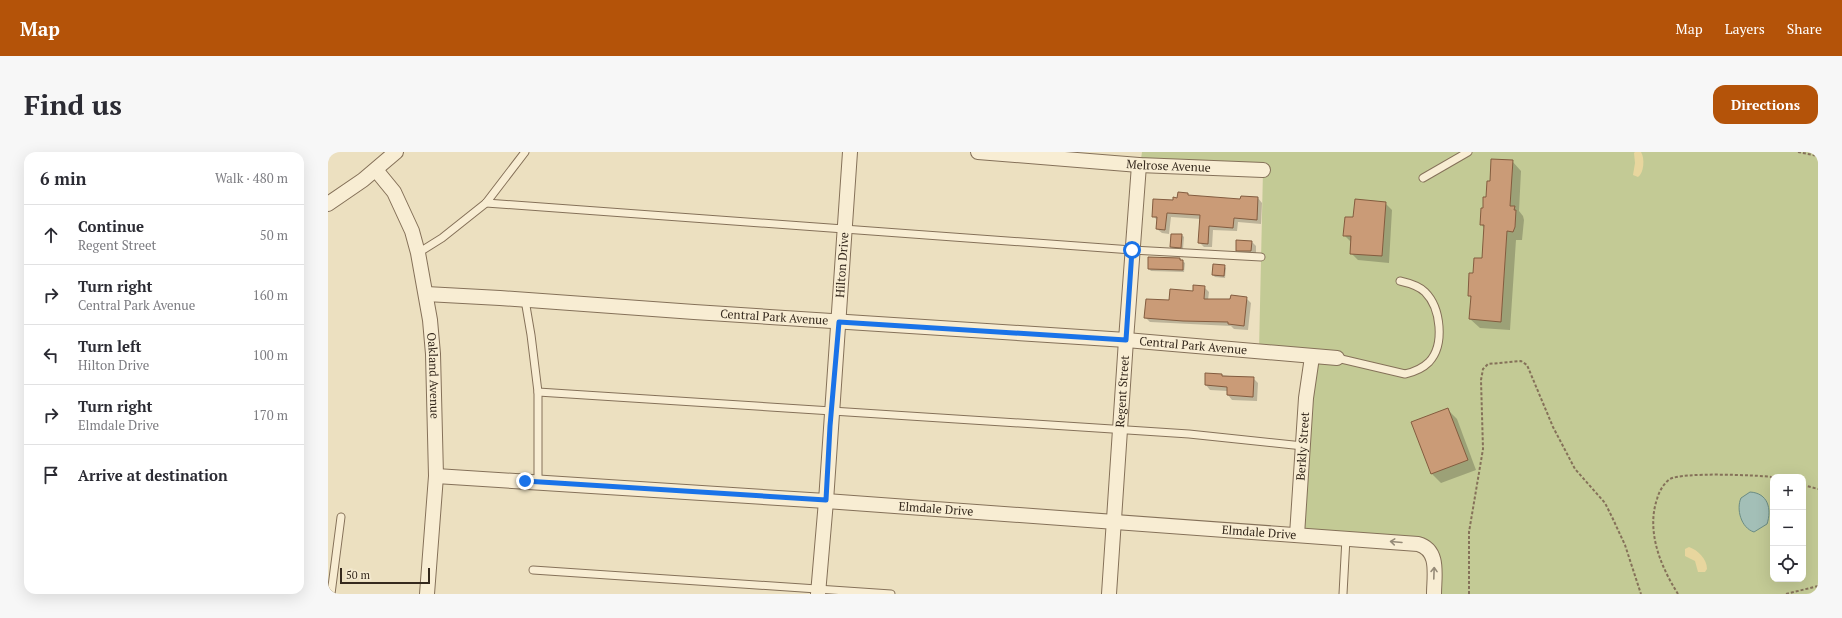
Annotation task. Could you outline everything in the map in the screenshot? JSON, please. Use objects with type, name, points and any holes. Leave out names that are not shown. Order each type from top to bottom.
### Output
[{"type":"street","name":"Hilton Drive","points":[[818,591],[839,322],[850,152]]},
{"type":"street","name":"Melrose Avenue","points":[[978,152],[1140,165],[1263,170]]},
{"type":"street","points":[[328,204],[376,170],[393,153]]},
{"type":"street","name":"Regent Street","points":[[1109,594],[1132,250],[1140,165]]},
{"type":"street","name":"Oakland Avenue","points":[[376,170],[394,192],[412,231],[426,294],[434,354],[436,476],[427,594]]},
{"type":"street","name":"Central Park Avenue","points":[[426,294],[1126,340],[1312,357],[1338,358]]},
{"type":"street","name":"Berkly Street","points":[[1297,535],[1306,398],[1312,357]]},
{"type":"street","name":"Elmdale Drive","points":[[436,476],[826,500],[1418,544],[1427,548],[1435,563],[1434,594]]},
{"type":"lane","points":[[418,253],[442,238],[486,202],[525,152]]},
{"type":"lane","points":[[1423,178],[1468,152]]},
{"type":"lane","points":[[486,202],[1132,250],[1261,257]]},
{"type":"lane","points":[[1338,358],[1405,374],[1416,372],[1429,362],[1436,350],[1438,317],[1436,308],[1425,291],[1414,285],[1400,281]]},
{"type":"lane","points":[[525,300],[532,335],[538,392],[538,482]]},
{"type":"lane","points":[[538,392],[1189,434],[1303,446]]},
{"type":"lane","points":[[331,594],[341,517]]},
{"type":"lane","points":[[1343,594],[1346,538]]},
{"type":"lane","points":[[533,570],[818,591],[891,594]]},
{"type":"path","points":[[1798,152],[1818,156]]},
{"type":"path","points":[[1470,594],[1470,532],[1483,449],[1483,369],[1488,364],[1521,361],[1527,365],[1553,427],[1575,469],[1605,502],[1625,545],[1641,594]]},
{"type":"path","points":[[1678,594],[1665,574],[1657,550],[1653,526],[1655,506],[1660,490],[1670,480],[1686,475],[1770,477]]},
{"type":"path","points":[[1806,486],[1818,489]]},
{"type":"path","points":[[1786,594],[1818,586]]},
{"type":"green space","points":[[1142,152],[1818,152],[1818,594],[1434,594],[1427,549],[1297,535],[1312,357],[1259,351],[1263,170],[1140,165]]},
{"type":"sand","points":[[1635,152],[1641,152],[1643,158],[1643,169],[1638,177],[1633,175]]},
{"type":"sand","points":[[1689,547],[1696,550],[1704,558],[1707,565],[1705,572],[1698,572],[1695,561],[1685,556],[1685,549]]},
{"type":"water","points":[[1750,492],[1761,495],[1765,499],[1769,508],[1767,524],[1754,532],[1746,527],[1739,513],[1741,498]]},
{"type":"building","points":[[1491,159],[1513,160],[1510,206],[1515,206],[1514,210],[1516,210],[1515,227],[1513,232],[1507,231],[1501,322],[1469,319],[1471,296],[1468,296],[1469,273],[1473,273],[1474,258],[1482,258],[1484,225],[1480,225],[1481,208],[1483,208],[1483,197],[1486,197],[1487,181],[1490,181]]},
{"type":"building","points":[[1178,192],[1188,193],[1188,195],[1240,199],[1241,196],[1258,197],[1257,220],[1234,218],[1233,228],[1209,226],[1208,244],[1198,243],[1200,215],[1167,213],[1165,230],[1156,229],[1157,217],[1152,217],[1153,199],[1173,200],[1173,197],[1177,198]]},
{"type":"building","points":[[1355,199],[1386,202],[1382,256],[1350,254],[1351,236],[1343,236],[1345,217],[1353,217]]},
{"type":"building","points":[[1171,234],[1182,234],[1181,248],[1170,247]]},
{"type":"building","points":[[1236,240],[1252,241],[1251,251],[1236,251]]},
{"type":"building","points":[[1148,257],[1180,258],[1180,260],[1183,260],[1183,270],[1148,269]]},
{"type":"building","points":[[1213,264],[1225,265],[1224,276],[1212,275]]},
{"type":"building","points":[[1193,285],[1205,286],[1204,299],[1230,299],[1231,295],[1247,297],[1244,326],[1228,324],[1228,322],[1144,318],[1146,299],[1169,300],[1170,289],[1193,291]]},
{"type":"building","points":[[1205,373],[1222,374],[1222,376],[1254,377],[1253,397],[1227,395],[1227,387],[1205,385]]},
{"type":"building","points":[[1448,408],[1468,460],[1431,474],[1411,422]]},
{"type":"route","points":[[525,481],[826,500],[830,426],[839,322],[1126,340],[1132,250]]}]
